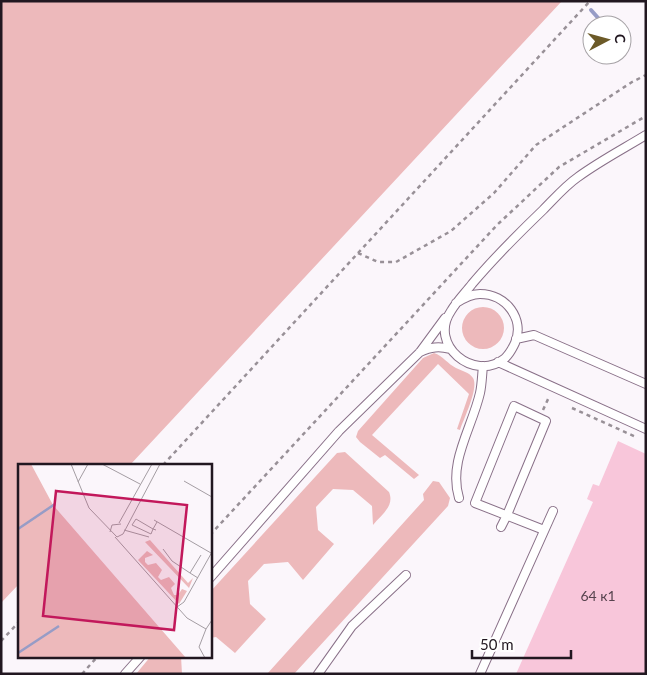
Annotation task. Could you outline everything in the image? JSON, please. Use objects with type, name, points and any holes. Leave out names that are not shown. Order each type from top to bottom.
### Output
[{"type":"lane","points":[[211,577],[340,432],[420,352],[456,303],[499,253],[576,178],[646,135]]},
{"type":"lane","points":[[449,312],[444,336],[450,349],[465,362],[483,366],[498,362],[510,353],[518,331],[517,320],[512,310],[503,301],[492,295],[479,294],[467,296],[456,303]]},
{"type":"lane","points":[[516,339],[534,335],[646,384]]},
{"type":"lane","points":[[420,352],[429,348],[441,347],[450,349]]},
{"type":"lane","points":[[498,362],[646,429]]},
{"type":"lane","points":[[460,498],[456,486],[457,465],[480,392],[483,366]]},
{"type":"lane","points":[[501,527],[506,515],[546,421],[514,406],[475,503],[506,515],[544,530]]},
{"type":"lane","points":[[480,674],[553,511]]},
{"type":"lane","points":[[318,674],[352,626],[406,576]]},
{"type":"lane","points":[[125,674],[139,658]]},
{"type":"path","points":[[164,464],[590,1]]},
{"type":"path","points":[[358,253],[378,262],[396,262],[451,231],[494,193],[536,145],[632,82],[646,75]]},
{"type":"path","points":[[211,534],[497,224],[559,167],[646,116]]},
{"type":"path","points":[[540,418],[549,397],[557,401]]},
{"type":"path","points":[[565,405],[638,438]]},
{"type":"path","points":[[1,641],[18,623]]},
{"type":"path","points":[[82,674],[96,658]]},
{"type":"shaded area","points":[[1,1],[562,1],[131,464],[18,464],[18,585],[1,603]]},
{"type":"shaded area","points":[[487,307],[495,310],[501,316],[504,328],[501,340],[495,346],[479,349],[471,346],[465,340],[462,324],[465,316],[471,310]]},
{"type":"shaded area","points":[[434,353],[473,378],[473,396],[460,430],[457,429],[469,394],[438,364],[372,435],[419,475],[414,479],[385,455],[380,458],[356,437],[358,431],[423,358]]},
{"type":"shaded area","points":[[345,452],[389,492],[389,506],[373,525],[372,506],[353,490],[333,489],[316,507],[318,530],[334,544],[303,580],[288,562],[264,564],[248,581],[250,604],[266,619],[235,653],[216,637],[211,638],[211,591],[337,453]]},
{"type":"shaded area","points":[[433,481],[439,482],[450,498],[448,506],[294,674],[267,674],[424,500],[423,494]]},
{"type":"shaded area","points":[[149,658],[181,658],[182,674],[136,674]]},
{"type":"building","points":[[618,441],[646,454],[646,674],[516,674],[593,502],[587,499],[593,484],[599,486]]},
{"type":"waterway","points":[[591,10],[595,15]]}]
